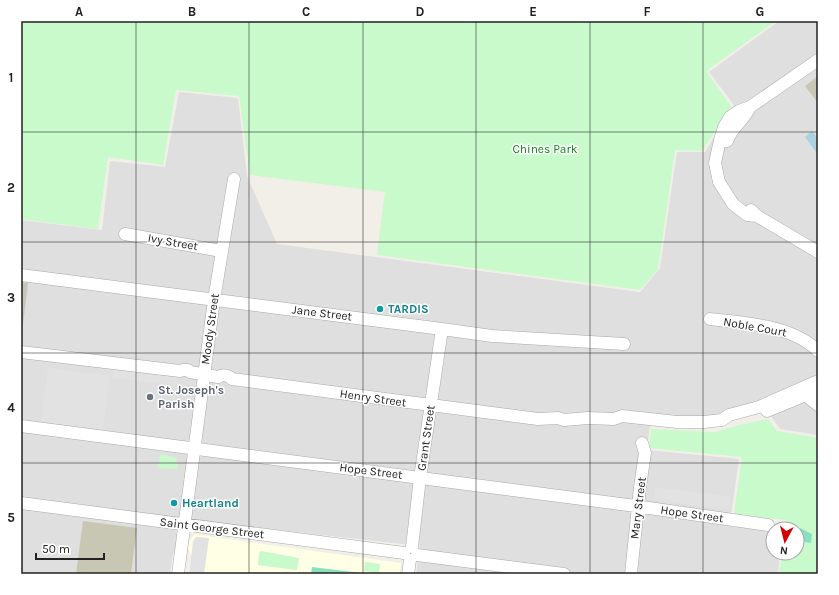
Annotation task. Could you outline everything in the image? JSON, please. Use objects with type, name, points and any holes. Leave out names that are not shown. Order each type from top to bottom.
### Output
[{"type":"street","points":[[818,60],[750,107],[738,111],[730,117],[724,127],[715,163],[719,182],[733,204],[747,215],[757,216],[818,252]]},
{"type":"street","name":"Moody Street","points":[[178,574],[214,300],[234,179]]},
{"type":"street","name":"Ivy Street","points":[[125,234],[221,251]]},
{"type":"street","name":"Jane Street","points":[[21,274],[492,336],[624,344]]},
{"type":"street","name":"Noble Court","points":[[710,319],[774,328],[789,332],[809,342],[818,351]]},
{"type":"street","name":"Grant Street","points":[[408,574],[430,405],[442,329]]},
{"type":"street","name":"Henry Street","points":[[21,352],[204,374],[228,381],[232,379],[538,419],[558,418],[564,414],[584,412],[615,412],[622,416],[677,422],[722,420]]},
{"type":"street","points":[[722,420],[729,416],[759,407],[818,380]]},
{"type":"street","points":[[722,420],[730,422],[757,415],[818,390]]},
{"type":"street","points":[[805,396],[818,405]]},
{"type":"street","name":"Hope Street","points":[[21,426],[765,525]]},
{"type":"street","name":"Mary Street","points":[[631,574],[645,453],[642,442]]},
{"type":"street","name":"Saint George Street","points":[[21,503],[564,574]]},
{"type":"shaded area","points":[[779,21],[818,21],[818,435],[780,429],[764,406],[713,417],[651,417],[647,450],[739,459],[731,515],[765,525],[765,561],[779,561],[778,574],[416,574],[420,546],[181,519],[176,533],[178,536],[178,545],[173,554],[170,574],[21,574],[21,220],[102,230],[110,161],[165,167],[179,92],[238,98],[247,176],[277,244],[640,292],[660,268],[677,152],[705,152],[734,105],[709,72]]},
{"type":"shaded area","points":[[818,76],[818,103],[805,86]]},
{"type":"shaded area","points":[[21,282],[28,283],[21,341]]},
{"type":"shaded area","points":[[48,368],[110,376],[103,431],[41,423]]},
{"type":"shaded area","points":[[114,369],[179,377],[178,386],[113,378]]},
{"type":"shaded area","points":[[655,487],[731,497],[729,510],[654,500]]},
{"type":"shaded area","points":[[83,521],[137,528],[131,574],[76,574]]},
{"type":"shaded area","points":[[195,534],[401,563],[400,574],[188,574],[191,557],[188,548],[189,542]]},
{"type":"shaded area","points":[[196,537],[209,538],[204,574],[189,574],[193,541]]},
{"type":"green space","name":"Chines Park","points":[[21,21],[776,21],[706,71],[731,106],[702,151],[675,150],[658,269],[640,290],[377,255],[385,192],[250,175],[239,96],[176,90],[163,165],[108,157],[98,229],[21,219]]},
{"type":"green space","points":[[768,419],[777,431],[818,438],[818,574],[779,574],[781,561],[805,561],[805,521],[786,521],[734,514],[742,457],[649,448],[651,429],[715,432]]},
{"type":"green space","points":[[163,454],[176,458],[178,468],[158,468],[157,464],[160,462],[159,457]]},
{"type":"green space","points":[[805,530],[812,534],[811,543],[805,542]]},
{"type":"green space","points":[[261,551],[299,558],[297,570],[258,565],[259,553]]},
{"type":"green space","points":[[365,562],[380,564],[379,573],[364,571]]},
{"type":"green space","points":[[312,567],[369,574],[311,574]]},
{"type":"water","points":[[812,131],[818,139],[818,150],[816,152],[805,137]]},
{"type":"place","name":"TARDIS","points":[[380,309]]},
{"type":"place","name":"St. Joseph's Parish","points":[[150,397]]},
{"type":"place","name":"Heartland","points":[[174,503]]}]
